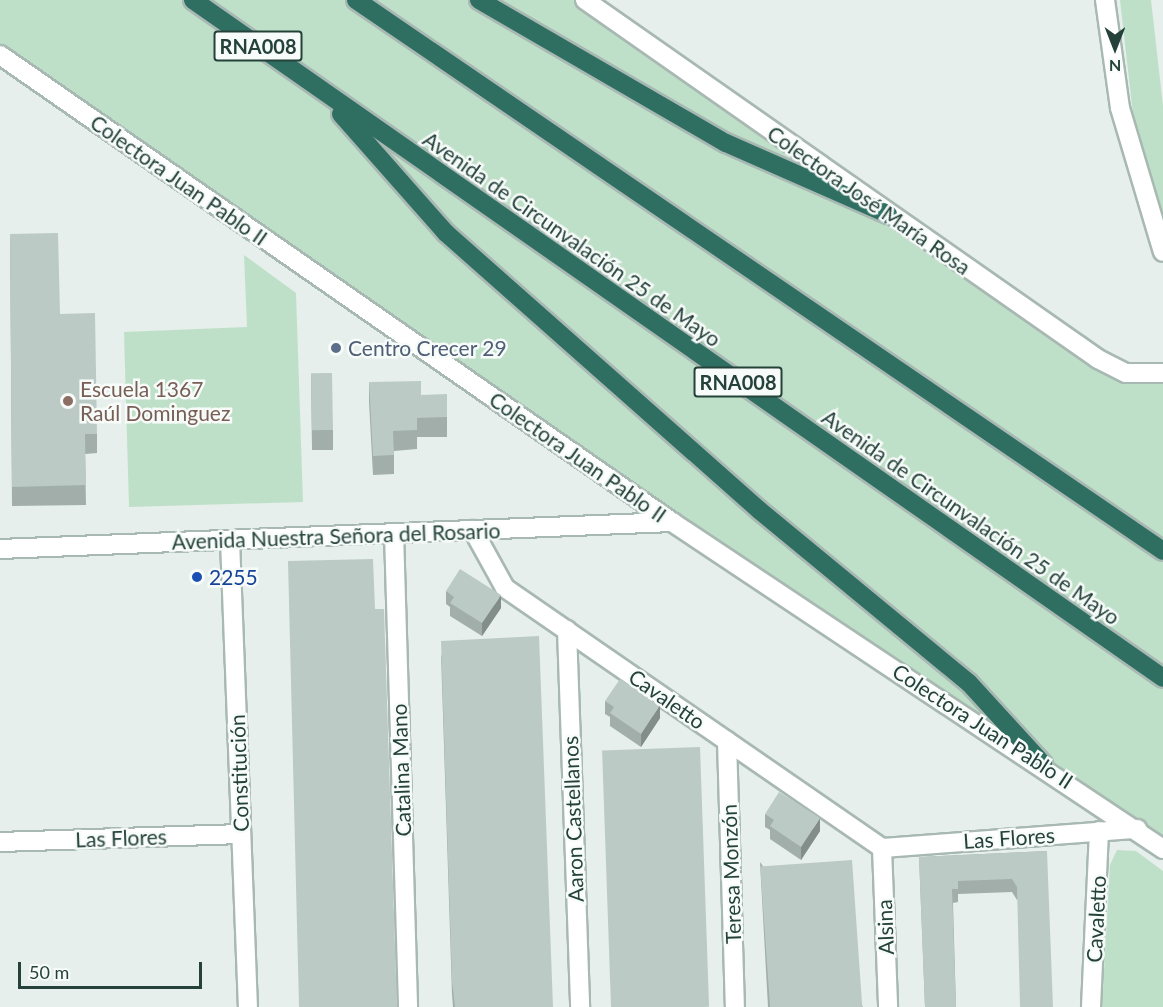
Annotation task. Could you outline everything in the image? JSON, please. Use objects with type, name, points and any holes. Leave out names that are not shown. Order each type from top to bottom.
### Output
[{"type":"highway","name":"Avenida de Circunvalación 25 de Mayo","points":[[193,0],[1159,675]]},
{"type":"highway","points":[[356,0],[1163,551]]},
{"type":"highway","points":[[479,0],[726,143],[888,214]]},
{"type":"highway","points":[[322,92],[446,233],[759,510],[969,683],[1043,764]]},
{"type":"street","name":"Colectora José María Rosa","points":[[585,0],[1098,360],[1126,374],[1163,374]]},
{"type":"street","points":[[1105,0],[1120,108],[1163,252]]},
{"type":"street","name":"Colectora Juan Pablo II","points":[[0,55],[672,522],[1043,764],[1163,849]]},
{"type":"street","name":"Avenida Nuestra Señora del Rosario","points":[[0,549],[672,522]]},
{"type":"street","name":"Cavaletto","points":[[473,530],[505,588],[882,848]]},
{"type":"street","name":"Catalina Mano","points":[[394,533],[408,1007]]},
{"type":"street","name":"Constitución","points":[[230,540],[248,1007]]},
{"type":"street","name":"Aaron Castellanos","points":[[567,630],[580,1007]]},
{"type":"street","name":"Teresa Monzón","points":[[727,741],[735,1007]]},
{"type":"street","name":"Las Flores","points":[[882,848],[1137,829]]},
{"type":"street","name":"Cavaletto","points":[[1091,1007],[1099,831]]},
{"type":"street","name":"Las Flores","points":[[0,842],[241,834]]},
{"type":"street","name":"Alsina","points":[[882,848],[888,1007]]},
{"type":"green space","points":[[0,0],[585,0],[1098,359],[1163,373],[1163,849],[0,55]]},
{"type":"green space","points":[[1120,0],[1151,0],[1163,106],[1163,219],[1134,123]]},
{"type":"green space","points":[[244,255],[296,293],[303,502],[129,507],[124,332],[247,327]]},
{"type":"green space","points":[[1117,850],[1136,851],[1163,871],[1163,1007],[1102,1007],[1110,865]]},
{"type":"building","points":[[58,233],[60,314],[95,313],[97,434],[85,434],[86,485],[12,487],[10,234]]},
{"type":"building","points":[[311,373],[332,373],[333,430],[312,430]]},
{"type":"building","points":[[421,381],[421,395],[447,394],[447,417],[417,418],[417,430],[393,431],[394,455],[373,456],[369,382]]},
{"type":"building","points":[[373,559],[375,609],[384,609],[397,1007],[299,1007],[288,561]]},
{"type":"building","points":[[460,569],[501,595],[482,623],[450,603],[454,597],[446,591]]},
{"type":"building","points":[[539,636],[553,1007],[455,1007],[452,981],[441,641]]},
{"type":"building","points":[[620,679],[660,705],[641,734],[610,713],[614,707],[605,701]]},
{"type":"building","points":[[700,747],[709,1007],[611,1007],[602,750]]},
{"type":"building","points":[[779,792],[820,818],[801,847],[770,826],[774,820],[765,814]]},
{"type":"building","points":[[1047,851],[1053,1007],[1020,1007],[1017,887],[1012,879],[958,881],[958,889],[952,889],[956,1007],[925,1007],[919,857]]},
{"type":"building","points":[[852,860],[862,1007],[770,1007],[760,866]]},
{"type":"place","name":"Centro Crecer 29","points":[[336,348]]},
{"type":"place","name":"Escuela 1367 Raúl Dominguez","points":[[68,401]]},
{"type":"place","name":"2255","points":[[197,577]]}]
